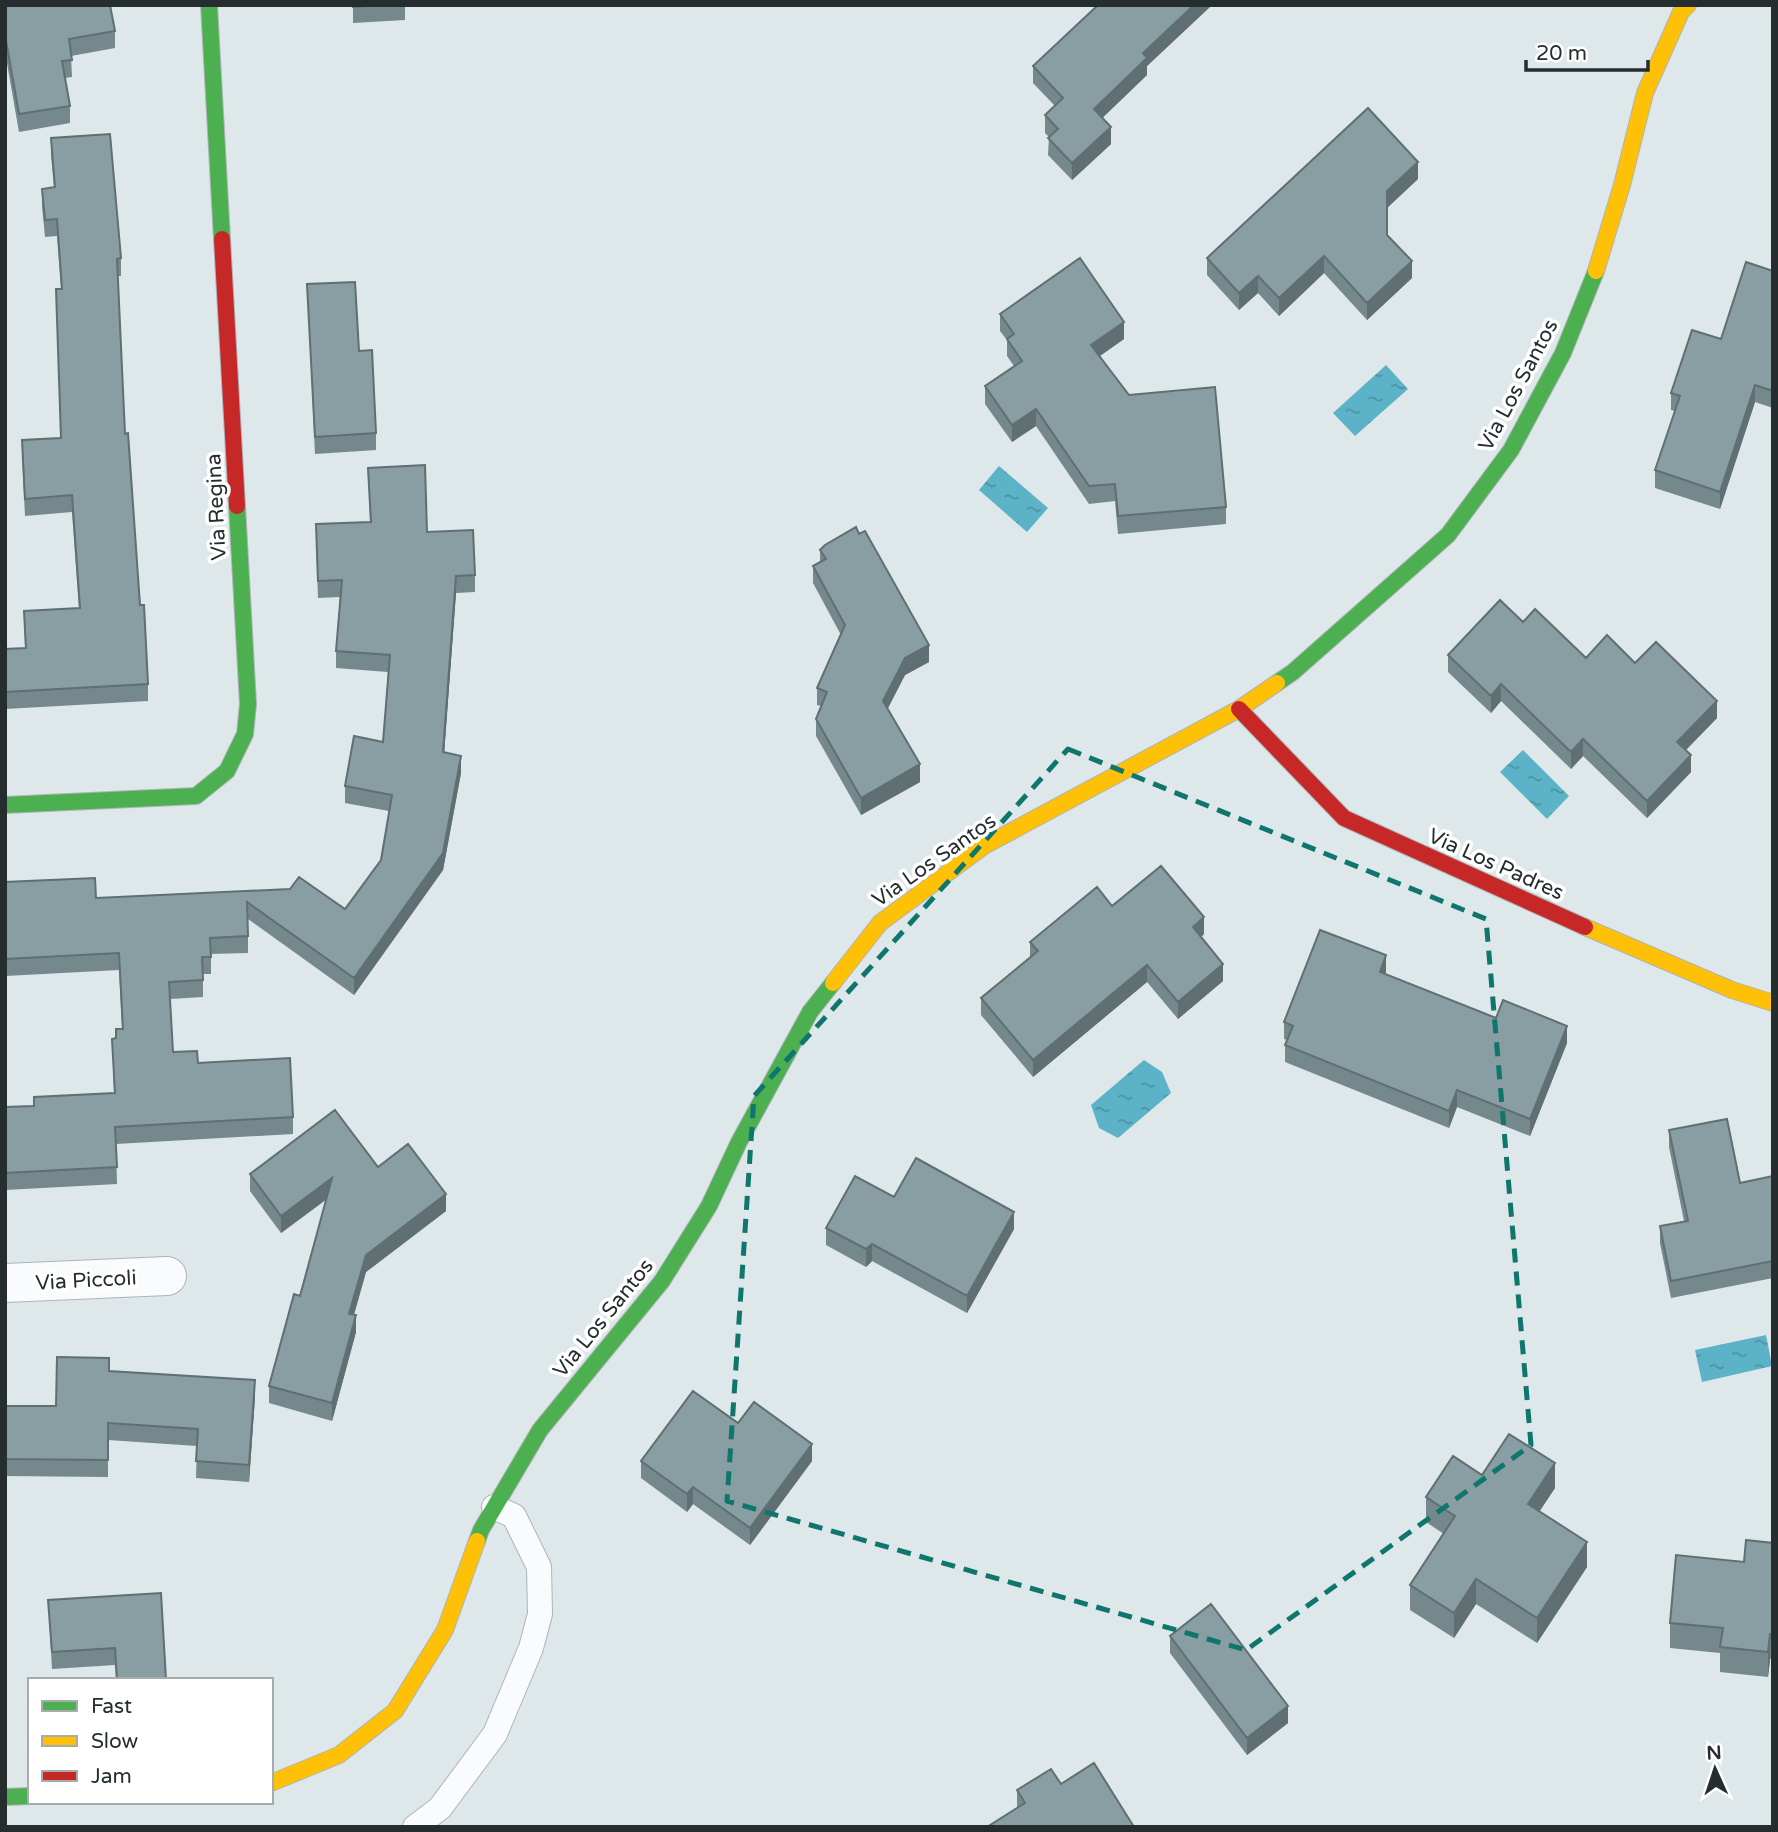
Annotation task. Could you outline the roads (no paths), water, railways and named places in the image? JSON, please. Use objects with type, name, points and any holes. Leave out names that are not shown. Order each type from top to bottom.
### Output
[{"type":"street","name":"Via Regina","points":[[5,804],[196,796],[228,771],[245,734],[248,704],[209,5]]},
{"type":"street","name":"Via Los Santos","points":[[273,1782],[339,1755],[395,1711],[445,1630],[481,1530],[540,1430],[662,1281],[709,1206],[739,1142],[810,1012],[880,923],[984,846],[1239,709],[1293,672],[1448,535],[1511,450],[1563,353],[1592,283],[1622,185],[1645,93],[1681,12],[1688,5]]},
{"type":"street","name":"Via Los Padres","points":[[1239,709],[1344,818],[1559,916],[1732,990],[1773,1003]]},
{"type":"street","name":"Via Piccoli","points":[[5,1283],[167,1276]]},
{"type":"street","points":[[5,1797],[28,1796]]},
{"type":"lane","points":[[415,1827],[439,1808],[495,1734],[531,1648],[540,1614],[539,1567],[514,1517],[494,1507]]},
{"type":"water","points":[[1386,365],[1408,389],[1355,436],[1333,413]]},
{"type":"water","points":[[999,466],[1048,508],[1027,532],[979,490]]},
{"type":"water","points":[[1523,750],[1569,796],[1547,819],[1500,772]]},
{"type":"water","points":[[1144,1060],[1162,1072],[1171,1093],[1118,1138],[1099,1128],[1091,1105]]},
{"type":"water","points":[[1766,1335],[1772,1366],[1702,1382],[1695,1350]]}]
